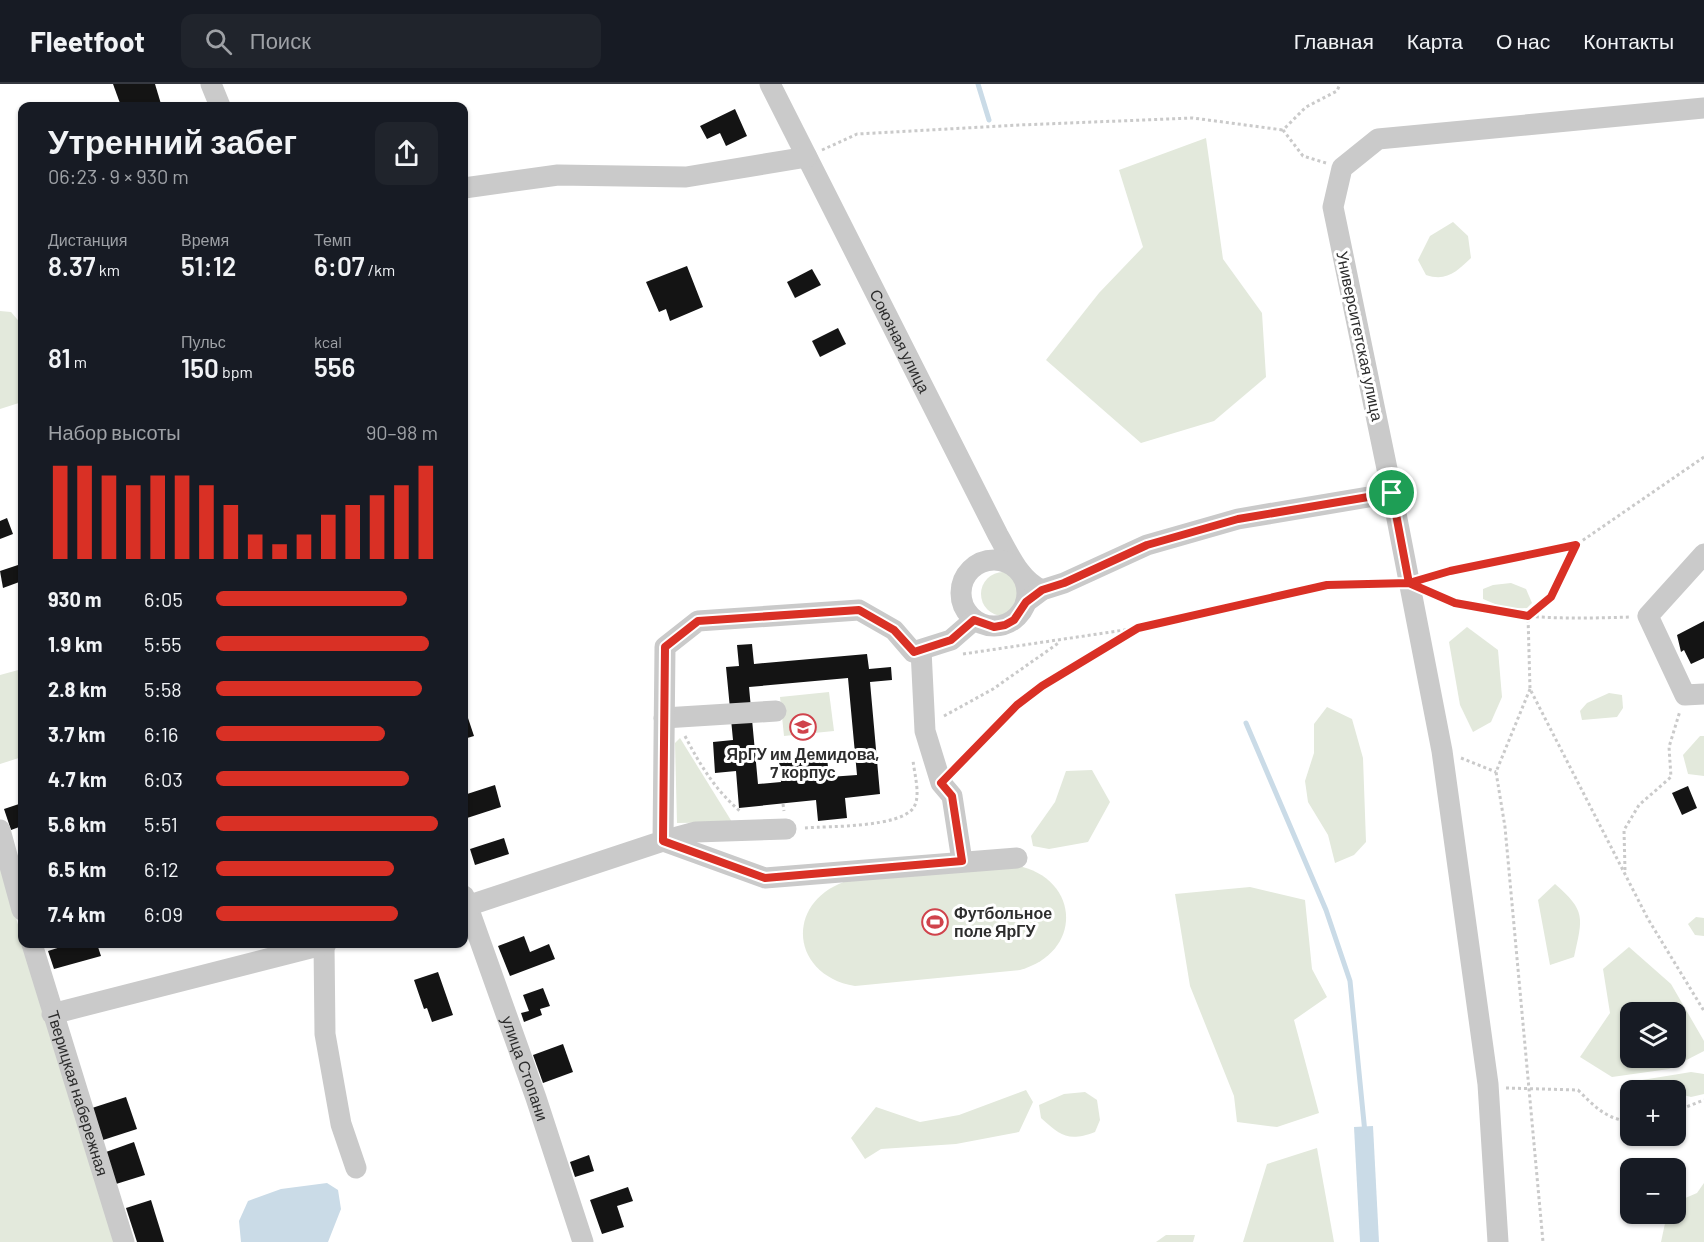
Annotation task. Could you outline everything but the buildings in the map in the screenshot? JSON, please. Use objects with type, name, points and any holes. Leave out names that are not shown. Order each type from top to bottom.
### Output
[{"type":"street","points":[[211,84],[218,102]]},
{"type":"street","name":"Союзная улица","points":[[770,84],[998,535],[1019,572],[1035,587],[1034,596]]},
{"type":"street","points":[[1342,168],[1378,139],[1704,108]]},
{"type":"street","points":[[468,187],[558,175],[686,177],[807,157]]},
{"type":"street","name":"Университетская улица","points":[[1342,168],[1333,207],[1442,751],[1489,1088],[1498,1242]]},
{"type":"street","points":[[1019,572],[1011,565],[990,560],[970,570],[961,591],[962,602],[974,620],[994,627],[1005,625],[1022,612],[1034,596],[1147,545],[1238,519],[1392,493]]},
{"type":"street","points":[[1694,695],[1648,616],[1704,554]]},
{"type":"street","points":[[663,841],[665,647],[698,621],[859,610],[894,630],[914,652],[951,640],[974,620]]},
{"type":"street","points":[[921,650],[925,731],[941,783],[952,796],[962,861]]},
{"type":"street","points":[[664,718],[776,711]]},
{"type":"street","points":[[468,902],[696,832],[781,817]]},
{"type":"street","points":[[0,830],[18,895]]},
{"type":"street","points":[[663,841],[765,878],[1017,858]]},
{"type":"street","name":"улица Стопани","points":[[468,914],[536,1098],[583,1242]]},
{"type":"street","name":"Тверицкая набережная","points":[[33,948],[124,1242]]},
{"type":"street","points":[[52,1014],[309,948]]},
{"type":"street","points":[[325,948],[325,1034],[341,1124],[356,1168]]},
{"type":"path","points":[[1283,130],[1306,107],[1337,91],[1340,84]]},
{"type":"path","points":[[807,157],[857,134],[1019,124],[1194,118],[1283,130],[1303,156],[1342,168]]},
{"type":"path","points":[[956,655],[1138,628],[1327,585],[1409,583],[1450,571],[1576,545],[1704,457]]},
{"type":"path","points":[[1528,616],[1551,597],[1576,545]]},
{"type":"path","points":[[1409,583],[1455,603],[1528,616],[1559,619],[1648,616]]},
{"type":"path","points":[[1528,616],[1530,689],[1496,772],[1504,826],[1543,1242]]},
{"type":"path","points":[[917,798],[941,783],[1017,705],[1042,686],[1138,628]]},
{"type":"path","points":[[925,731],[943,716],[993,689],[1061,641]]},
{"type":"path","points":[[1530,689],[1648,919],[1704,1011]]},
{"type":"path","points":[[1625,872],[1624,830],[1640,805],[1671,777],[1669,747],[1694,695]]},
{"type":"path","points":[[684,733],[700,766],[726,800],[743,814]]},
{"type":"path","points":[[781,817],[900,818],[913,808],[917,798],[912,750]]},
{"type":"path","points":[[1442,751],[1496,772]]},
{"type":"path","points":[[1489,1088],[1527,1087],[1578,1090],[1594,1107],[1615,1120],[1620,1120]]},
{"type":"path","points":[[1686,1107],[1704,1100]]},
{"type":"shaded area","points":[[1206,138],[1223,259],[1262,313],[1266,377],[1214,421],[1141,443],[1046,360],[1099,293],[1143,247],[1119,170]]},
{"type":"shaded area","points":[[1453,222],[1468,236],[1471,258],[1446,276],[1426,275],[1418,260],[1430,236]]},
{"type":"shaded area","points":[[0,311],[11,312],[18,320],[18,403],[0,409]]},
{"type":"shaded area","points":[[1003,572],[1018,579],[1025,594],[1018,609],[1003,616],[988,609],[981,594],[988,579]]},
{"type":"shaded area","points":[[1511,583],[1526,589],[1532,603],[1527,608],[1507,609],[1483,599],[1483,589],[1493,585]]},
{"type":"shaded area","points":[[1467,627],[1498,650],[1502,697],[1491,722],[1473,732],[1460,705],[1449,642]]},
{"type":"shaded area","points":[[18,670],[18,758],[0,764],[0,675]]},
{"type":"shaded area","points":[[829,692],[834,731],[784,736],[780,697]]},
{"type":"shaded area","points":[[1609,693],[1622,695],[1623,708],[1617,717],[1582,720],[1580,711],[1587,703]]},
{"type":"shaded area","points":[[1327,707],[1352,719],[1363,758],[1366,842],[1354,855],[1335,863],[1328,835],[1308,802],[1305,781],[1314,753],[1314,724]]},
{"type":"shaded area","points":[[1700,736],[1704,736],[1704,776],[1688,774],[1683,755]]},
{"type":"shaded area","points":[[680,738],[732,822],[677,823],[675,743]]},
{"type":"shaded area","points":[[1092,770],[1110,802],[1088,842],[1049,849],[1033,846],[1031,836],[1055,802],[1066,771]]},
{"type":"shaded area","points":[[0,865],[18,925],[18,948],[25,948],[114,1242],[0,1242]]},
{"type":"shaded area","name":"Футбольное поле ЯрГУ","points":[[1013,865],[1035,872],[1052,883],[1062,898],[1066,914],[1064,932],[1056,947],[1041,961],[1020,970],[855,986],[833,979],[817,967],[807,953],[803,936],[805,919],[814,903],[829,890],[850,880]]},
{"type":"shaded area","points":[[1555,884],[1577,908],[1580,923],[1574,957],[1550,965],[1538,900]]},
{"type":"shaded area","points":[[1250,887],[1305,900],[1312,969],[1327,997],[1294,1020],[1319,1113],[1277,1127],[1237,1122],[1234,1096],[1190,986],[1175,894]]},
{"type":"shaded area","points":[[1696,917],[1704,918],[1704,936],[1695,935],[1688,924]]},
{"type":"shaded area","points":[[1629,947],[1671,984],[1681,1002],[1620,1002],[1620,1068],[1671,1068],[1612,1077],[1580,1057],[1610,1013],[1603,969]]},
{"type":"shaded area","points":[[1686,1010],[1704,1041],[1704,1051],[1686,1060]]},
{"type":"shaded area","points":[[1691,1072],[1704,1074],[1704,1094],[1686,1096],[1686,1080],[1642,1080]]},
{"type":"shaded area","points":[[1026,1090],[1033,1102],[1019,1132],[956,1144],[881,1149],[865,1159],[851,1138],[876,1107],[920,1122],[959,1115]]},
{"type":"shaded area","points":[[1085,1092],[1097,1100],[1100,1120],[1095,1132],[1071,1137],[1060,1133],[1041,1118],[1039,1105],[1064,1094]]},
{"type":"shaded area","points":[[1317,1148],[1334,1242],[1243,1242],[1267,1164]]},
{"type":"shaded area","points":[[1704,1183],[1704,1242],[1661,1242],[1665,1224],[1686,1224],[1686,1198],[1697,1193]]},
{"type":"shaded area","points":[[1166,1235],[1195,1235],[1193,1242],[1156,1242]]},
{"type":"water","points":[[1373,1126],[1379,1242],[1360,1242],[1354,1127]]},
{"type":"water","points":[[327,1183],[338,1190],[341,1209],[328,1242],[241,1242],[239,1221],[248,1201],[281,1189]]},
{"type":"waterway","points":[[978,84],[989,120]]},
{"type":"waterway","points":[[1246,723],[1326,910],[1350,981],[1365,1133]]},
{"type":"place","name":"ЯрГУ им Демидова, 7 корпус","points":[[803,727]]},
{"type":"place","name":"Футбольное поле ЯрГУ","points":[[935,922]]},
{"type":"route","points":[[1392,493],[1238,519],[1147,545],[1064,583],[1042,590],[1026,602],[1022,612],[1014,620],[1005,625],[994,627],[974,620],[951,640],[936,647],[914,652],[894,630],[859,610],[698,621],[665,647],[663,841],[765,878],[962,861],[952,796],[941,783],[1017,705],[1042,686],[1138,628],[1327,585],[1409,583],[1455,603],[1528,616],[1551,597],[1576,545],[1450,571],[1409,583],[1392,493]]}]
